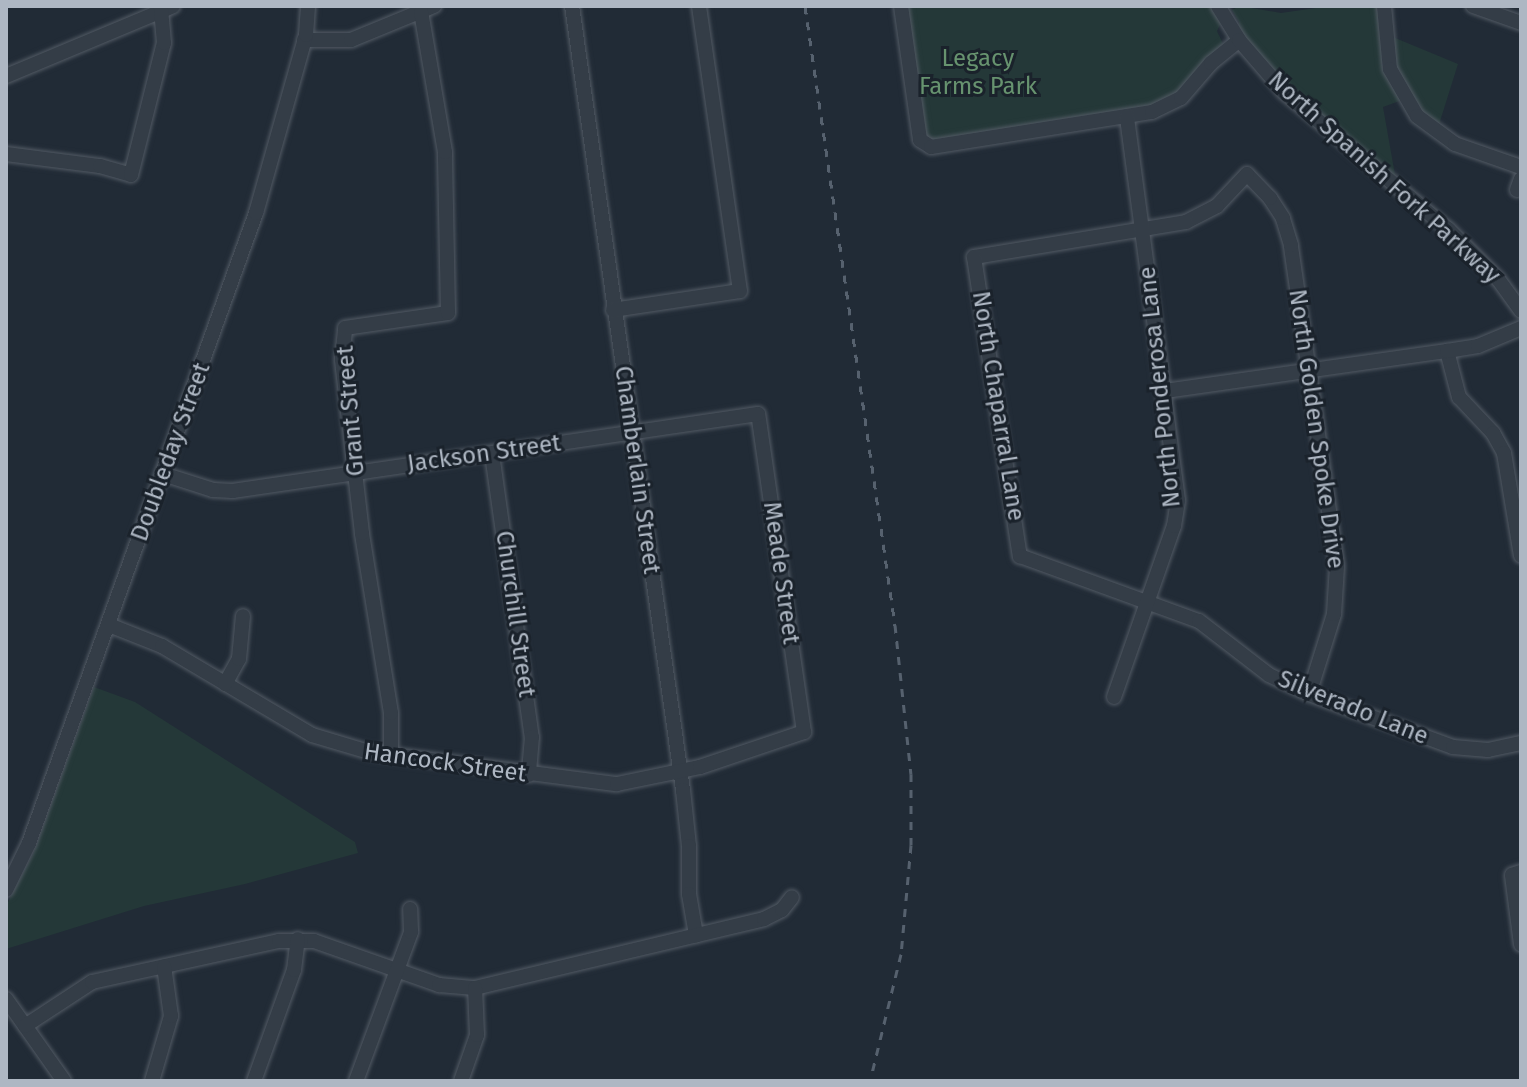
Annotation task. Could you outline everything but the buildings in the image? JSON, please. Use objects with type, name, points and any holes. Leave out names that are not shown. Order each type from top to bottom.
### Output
[{"type":"street","name":"Doubleday Street","points":[[6,890],[29,843],[256,213],[304,40],[308,6]]},
{"type":"street","name":"Chamberlain Street","points":[[572,6],[681,772],[689,846],[690,907],[696,935]]},
{"type":"street","points":[[613,310],[740,291],[699,6]]},
{"type":"street","points":[[901,6],[924,145],[931,147],[1127,116],[1168,106],[1239,40]]},
{"type":"street","name":"North Spanish Fork Parkway","points":[[1218,6],[1239,40],[1305,112],[1448,229],[1498,279],[1521,311]]},
{"type":"street","points":[[1384,6],[1390,54],[1395,59],[1405,99],[1437,133],[1471,151],[1521,167]]},
{"type":"street","points":[[1473,6],[1521,23]]},
{"type":"street","points":[[6,154],[100,166],[131,175],[164,43],[166,7],[7,74]]},
{"type":"street","points":[[304,40],[351,40],[428,9]]},
{"type":"street","name":"Grant Street","points":[[391,755],[391,713],[343,381],[345,328],[448,313],[445,152],[428,9]]},
{"type":"street","name":"North Ponderosa Lane","points":[[1114,697],[1174,526],[1178,500],[1127,116]]},
{"type":"street","name":"North Golden Spoke Drive","points":[[1142,231],[1170,227],[1203,215],[1231,193],[1247,174],[1283,218],[1291,245],[1337,591],[1330,632],[1309,694]]},
{"type":"street","name":"North Chaparral Lane","points":[[1020,556],[974,257],[1142,231]]},
{"type":"street","points":[[1165,391],[1478,346],[1521,328]]},
{"type":"street","points":[[1447,351],[1459,397],[1493,433],[1504,453],[1521,556]]},
{"type":"street","name":"Jackson Street","points":[[163,474],[213,490],[233,491],[758,414]]},
{"type":"street","name":"Meade Street","points":[[758,414],[804,732]]},
{"type":"street","name":"Churchill Street","points":[[492,454],[532,737],[529,775]]},
{"type":"street","name":"Silverado Lane","points":[[1020,556],[1199,621],[1269,675],[1309,694],[1453,747],[1488,750],[1521,743]]},
{"type":"street","points":[[225,684],[239,659],[243,616]]},
{"type":"street","name":"Hancock Street","points":[[109,625],[162,646],[320,739],[351,750],[617,784],[681,772],[804,732]]},
{"type":"street","points":[[1521,872],[1512,875],[1521,944]]},
{"type":"street","points":[[25,1026],[82,986],[298,939],[322,943],[439,985],[475,988],[771,917],[782,910],[792,897]]},
{"type":"street","points":[[356,1081],[411,932],[410,909]]},
{"type":"street","points":[[254,1081],[292,979],[298,939]]},
{"type":"street","points":[[152,1081],[170,1024],[171,1000],[164,966]]},
{"type":"street","points":[[461,1081],[477,1035],[475,988]]},
{"type":"street","points":[[6,999],[64,1081]]},
{"type":"green space","name":"Legacy Farms Park","points":[[901,6],[1218,6],[1224,16],[1217,31],[1226,50],[1168,106],[924,145]]},
{"type":"green space","points":[[1240,6],[1281,13],[1330,6],[1384,6],[1388,35],[1458,64],[1436,134],[1405,99],[1383,107],[1397,186],[1331,134],[1239,40],[1239,22],[1232,10]]},
{"type":"green space","points":[[94,687],[135,702],[355,842],[358,853],[245,884],[144,906],[6,949],[6,906],[34,852]]},
{"type":"railway","points":[[805,6],[895,625],[911,774],[911,845],[901,954],[870,1081]]}]
